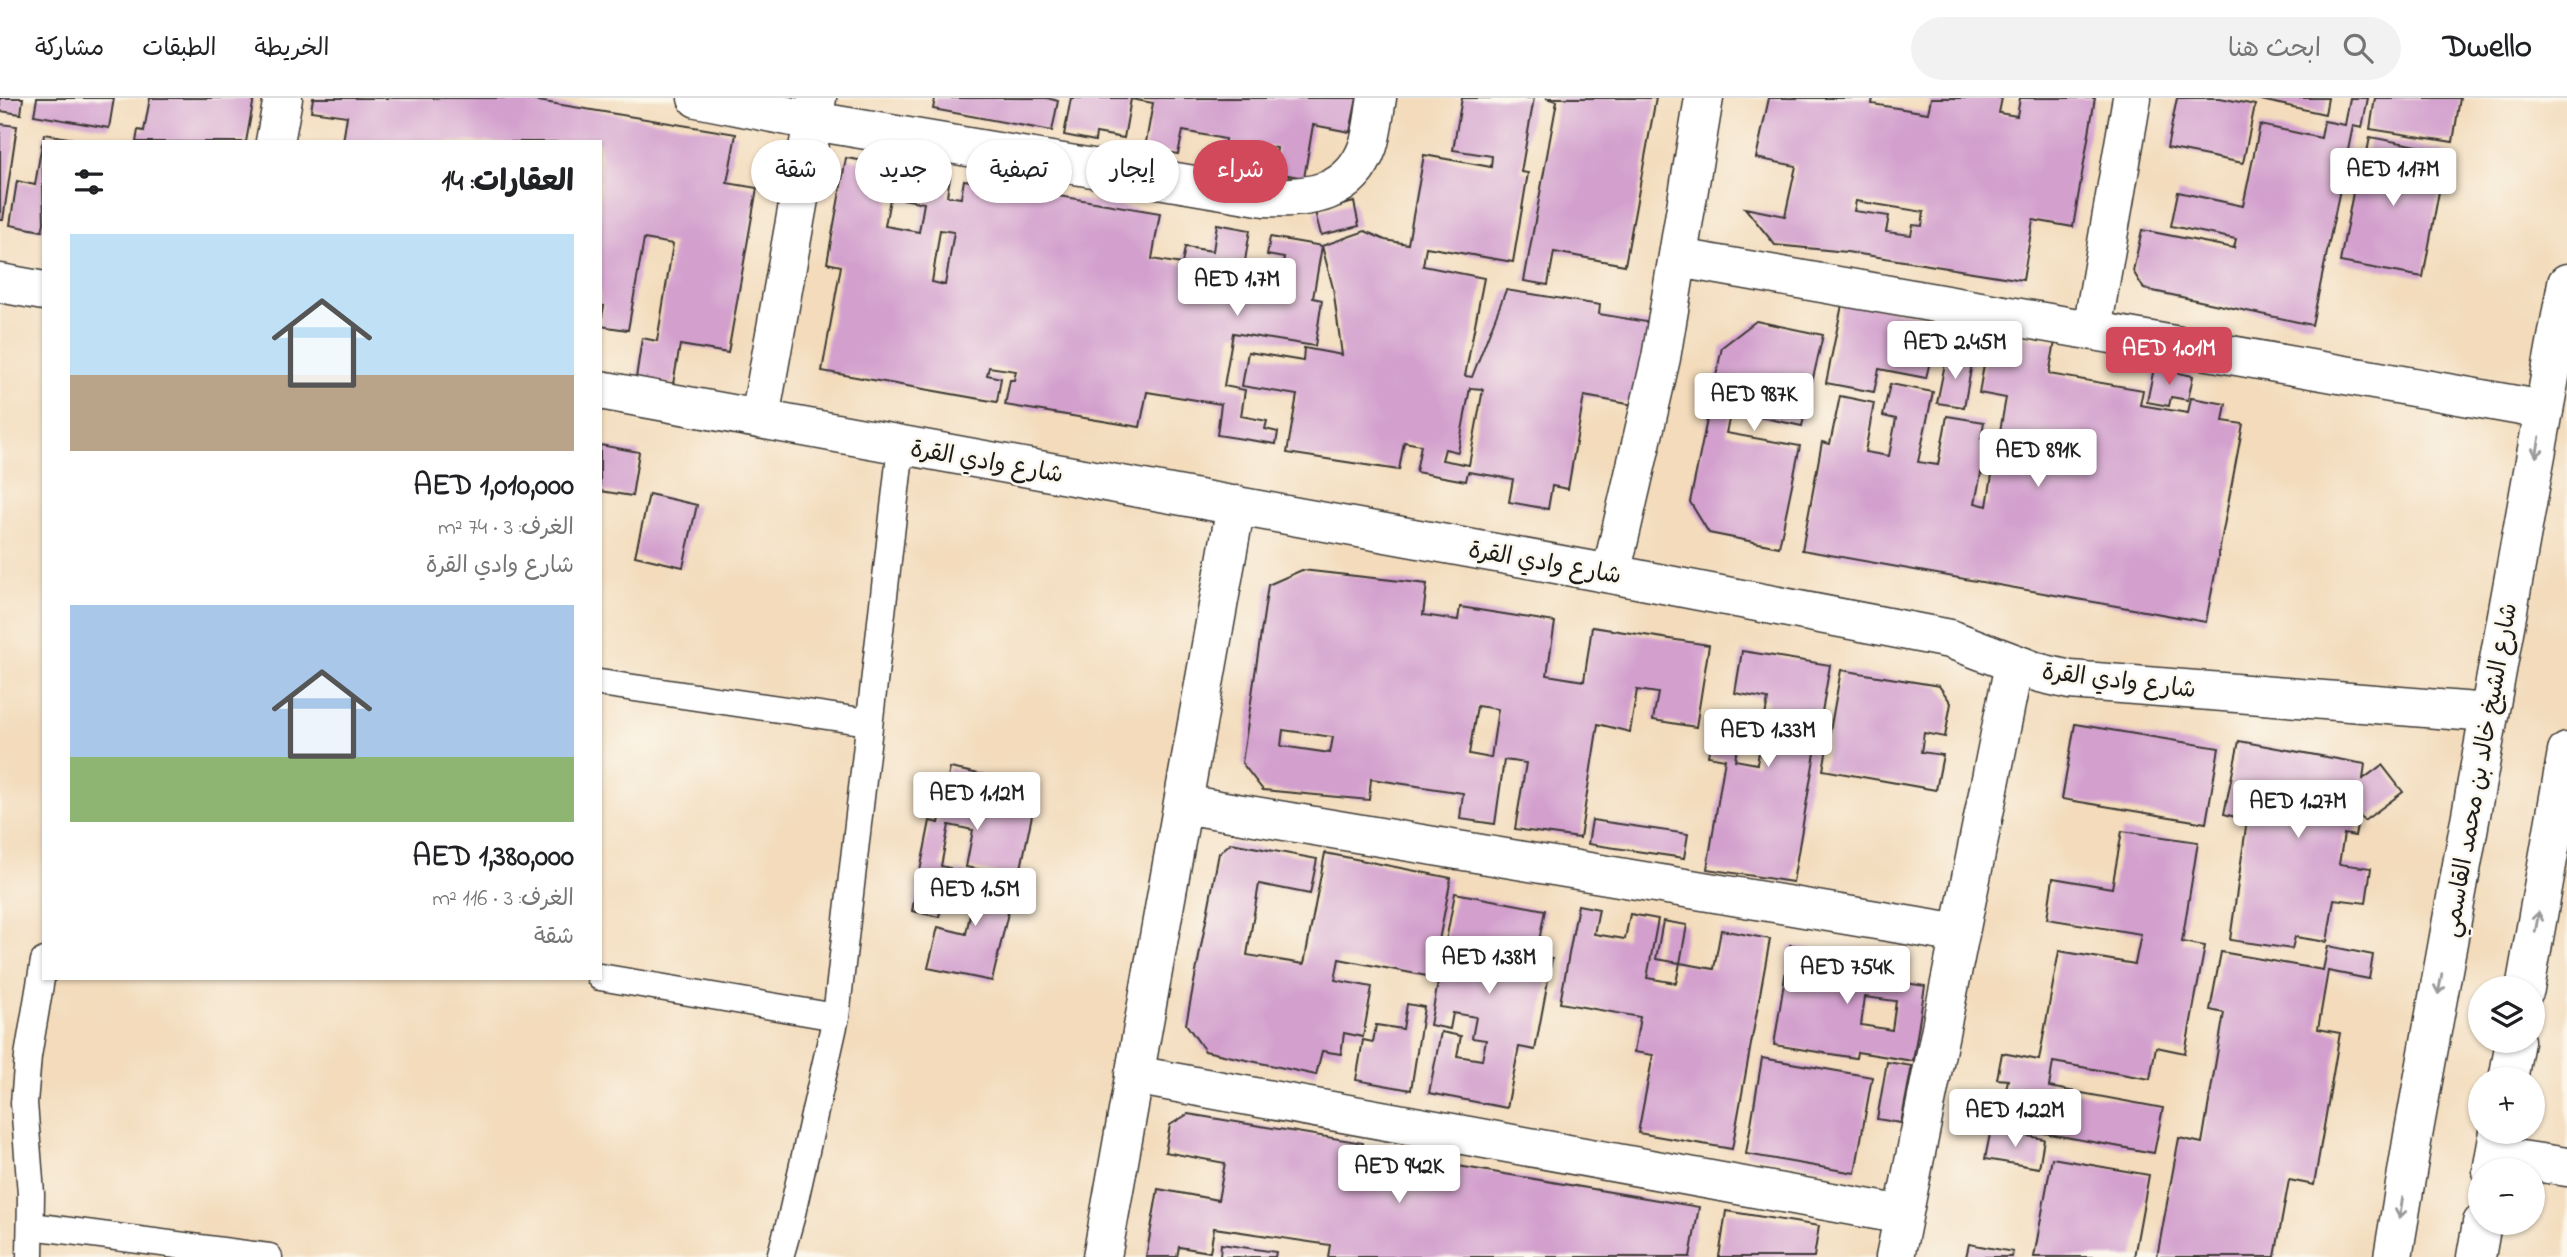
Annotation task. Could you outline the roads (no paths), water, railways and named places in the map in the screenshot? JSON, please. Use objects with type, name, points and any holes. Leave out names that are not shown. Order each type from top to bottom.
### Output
[{"type":"street","points":[[275,140],[283,98]]},
{"type":"street","points":[[697,98],[815,109],[1265,197],[1292,199],[1316,196],[1339,184],[1358,167],[1368,145],[1377,98]]},
{"type":"street","points":[[1611,574],[1651,402],[1679,258],[1704,98]]},
{"type":"street","points":[[2092,330],[2132,98]]},
{"type":"street","points":[[760,418],[815,109]]},
{"type":"street","points":[[1679,258],[2544,410]]},
{"type":"street","points":[[0,283],[42,291]]},
{"type":"street","name":"شارع الشيخ خالد بن محمد القاسمي","points":[[2393,1257],[2567,283]]},
{"type":"street","name":"شارع وادي القرة","points":[[602,390],[1611,574],[1950,639],[2014,664],[2070,680],[2489,713]]},
{"type":"street","points":[[1102,1257],[1236,505]]},
{"type":"street","points":[[1895,1257],[2014,664]]},
{"type":"street","points":[[2527,976],[2567,752]]},
{"type":"street","points":[[1183,804],[1960,934]]},
{"type":"street","points":[[1134,1075],[1903,1215]]},
{"type":"street","points":[[2495,1153],[2567,1167]]},
{"type":"street","points":[[2476,1257],[2480,1235]]},
{"type":"lane","points":[[780,1257],[836,1017],[901,446]]},
{"type":"lane","points":[[602,684],[869,722]]},
{"type":"lane","points":[[30,1257],[32,1226],[24,1103],[28,1056],[42,973]]},
{"type":"lane","points":[[602,977],[836,1017]]},
{"type":"lane","points":[[32,1226],[269,1257]]}]
